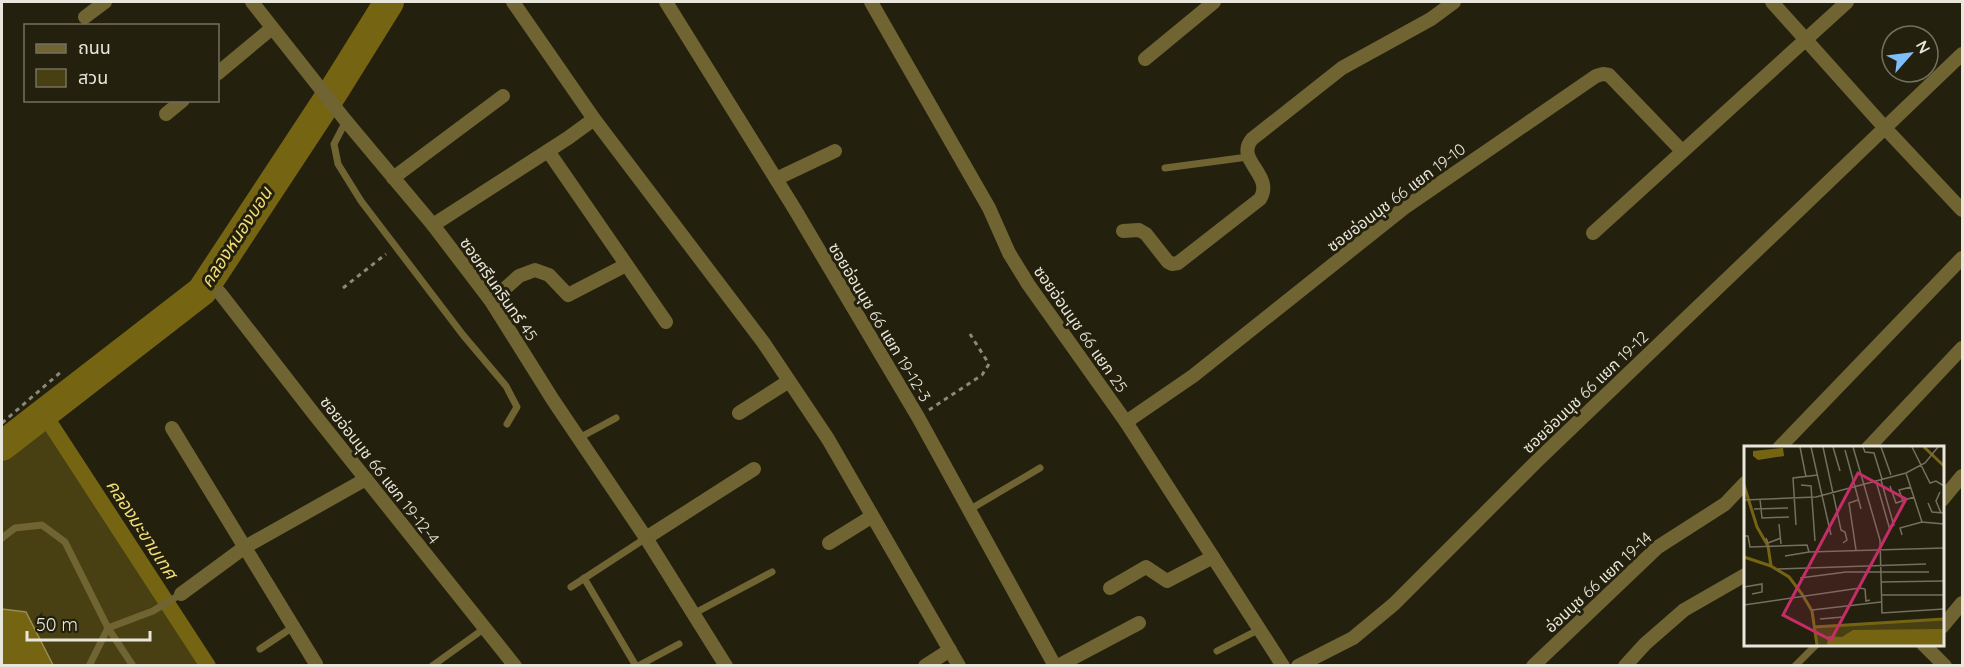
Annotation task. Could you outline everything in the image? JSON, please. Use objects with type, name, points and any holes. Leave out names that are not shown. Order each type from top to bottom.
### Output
[{"type":"street","points":[[85,17],[105,2]]},
{"type":"street","name":"ซอยศรีนครินทร์ 45","points":[[252,2],[346,121],[433,225],[491,301],[646,538],[726,666]]},
{"type":"street","points":[[513,2],[594,119],[764,342],[828,440],[959,666]]},
{"type":"street","name":"ซอยอ่อนนุช 66 แยก 19-12-3","points":[[666,2],[776,178],[918,417],[1057,666]]},
{"type":"street","name":"ซอยอ่อนนุช 66 แยก 25","points":[[871,2],[988,208],[1009,253],[1028,284],[1126,422],[1283,666]]},
{"type":"street","points":[[1145,59],[1214,2]]},
{"type":"street","points":[[1124,231],[1139,230],[1146,234],[1168,262],[1178,263],[1260,199],[1264,192],[1264,184],[1248,157],[1248,143],[1252,139],[1342,68],[1431,19],[1454,2]]},
{"type":"street","points":[[1772,2],[1962,210]]},
{"type":"street","points":[[1593,233],[1847,2]]},
{"type":"street","points":[[219,72],[272,28]]},
{"type":"street","name":"ซอยอ่อนนุช 66 แยก 19-12","points":[[1298,666],[1353,638],[1394,604],[1538,460],[1962,54]]},
{"type":"street","name":"ซอยอ่อนนุช 66 แยก 19-10","points":[[1126,422],[1193,376],[1404,207],[1596,75],[1609,75],[1682,151]]},
{"type":"street","points":[[393,178],[503,96]]},
{"type":"street","points":[[166,114],[181,102]]},
{"type":"street","points":[[433,225],[594,119]]},
{"type":"street","points":[[548,151],[666,322]]},
{"type":"street","points":[[776,178],[835,151]]},
{"type":"street","points":[[1781,446],[1962,258]]},
{"type":"street","points":[[491,301],[519,276],[535,270],[549,274],[568,295],[626,265]]},
{"type":"street","name":"ซอยอ่อนนุช 66 แยก 19-12-4","points":[[220,293],[515,666]]},
{"type":"street","points":[[1870,446],[1962,348]]},
{"type":"street","points":[[739,413],[789,381]]},
{"type":"street","points":[[172,428],[316,664]]},
{"type":"street","points":[[646,538],[754,469]]},
{"type":"street","points":[[1943,498],[1962,478]]},
{"type":"street","points":[[182,594],[245,547],[366,479]]},
{"type":"street","name":"อ่อนนุช 66 แยก 19-14","points":[[1533,666],[1658,548],[1725,504],[1744,484]]},
{"type":"street","points":[[829,543],[872,517]]},
{"type":"street","points":[[1110,588],[1146,567],[1167,581],[1213,557]]},
{"type":"street","points":[[1626,666],[1645,644],[1683,610],[1744,575]]},
{"type":"street","points":[[1943,625],[1962,603]]},
{"type":"street","points":[[1057,666],[1139,623]]},
{"type":"street","points":[[1925,646],[1945,666]]},
{"type":"street","points":[[925,666],[950,650]]},
{"type":"lane","points":[[346,121],[334,144],[338,164],[361,201],[395,247],[506,386],[517,406],[507,424]]},
{"type":"lane","points":[[1165,168],[1248,157]]},
{"type":"lane","points":[[579,438],[616,418]]},
{"type":"lane","points":[[969,510],[1040,468]]},
{"type":"lane","points":[[2,538],[15,528],[42,525],[65,542],[108,628],[133,666]]},
{"type":"lane","points":[[571,587],[646,538]]},
{"type":"lane","points":[[693,614],[772,572]]},
{"type":"lane","points":[[584,578],[637,666],[679,644]]},
{"type":"lane","points":[[89,666],[108,628],[153,611],[182,594]]},
{"type":"lane","points":[[260,650],[293,627]]},
{"type":"lane","points":[[432,666],[484,628]]},
{"type":"lane","points":[[1218,651],[1260,629]]},
{"type":"lane","points":[[1795,666],[1816,646]]},
{"type":"path","points":[[343,288],[395,247]]},
{"type":"path","points":[[918,417],[982,375],[989,364],[970,334]]},
{"type":"path","points":[[2,423],[62,371]]},
{"type":"green space","points":[[44,414],[208,665],[2,666],[2,446]]},
{"type":"shaded area","points":[[2,609],[26,612],[53,665],[2,665]]},
{"type":"waterway","name":"คลองหนองบอน","points":[[2,446],[202,291],[333,92],[389,2]]},
{"type":"waterway","name":"คลองมะขามเทศ","points":[[44,414],[208,666]]}]
